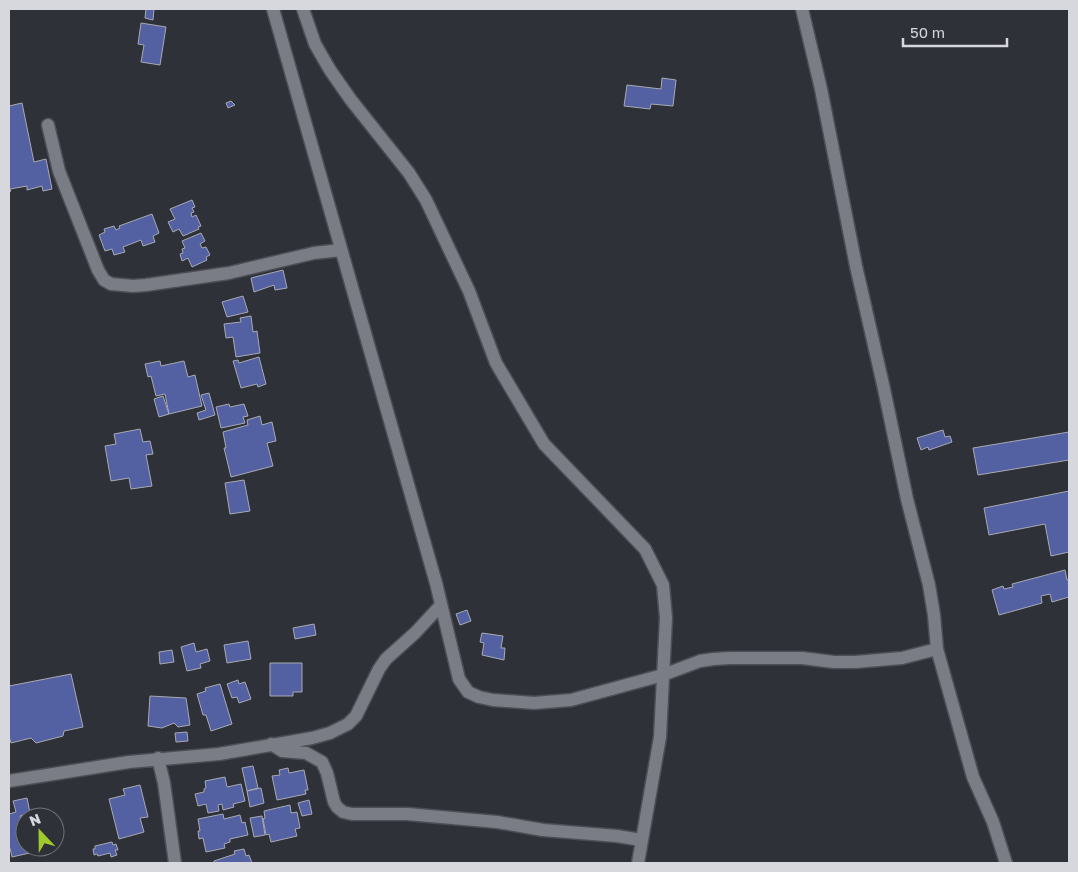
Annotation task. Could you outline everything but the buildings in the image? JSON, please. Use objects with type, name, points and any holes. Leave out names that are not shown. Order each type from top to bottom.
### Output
[{"type":"street","points":[[273,9],[415,508],[459,680],[468,692],[493,700],[534,703],[572,700],[663,675],[700,661],[722,658],[802,658],[834,662],[855,662],[902,658],[937,649]]},
{"type":"street","points":[[303,9],[315,44],[330,70],[351,100],[410,173],[426,200],[469,292],[496,363],[544,444],[645,549],[663,586],[666,618],[660,737],[638,863]]},
{"type":"street","points":[[802,9],[821,89],[856,266],[907,500],[929,585],[937,649],[974,777],[993,822],[1006,863]]},
{"type":"street","points":[[48,125],[65,190],[98,270],[104,280],[111,284],[133,286],[159,284],[229,273],[314,253],[341,250]]},
{"type":"street","points":[[9,781],[158,758],[219,754],[312,738],[330,733],[356,716],[379,669],[386,659],[415,633],[441,605]]},
{"type":"street","points":[[271,744],[282,751],[306,753],[322,762],[327,773],[334,802],[343,812],[352,814],[408,814],[496,822],[543,830],[617,836],[641,840]]},
{"type":"street","points":[[158,758],[164,783],[175,863]]}]
